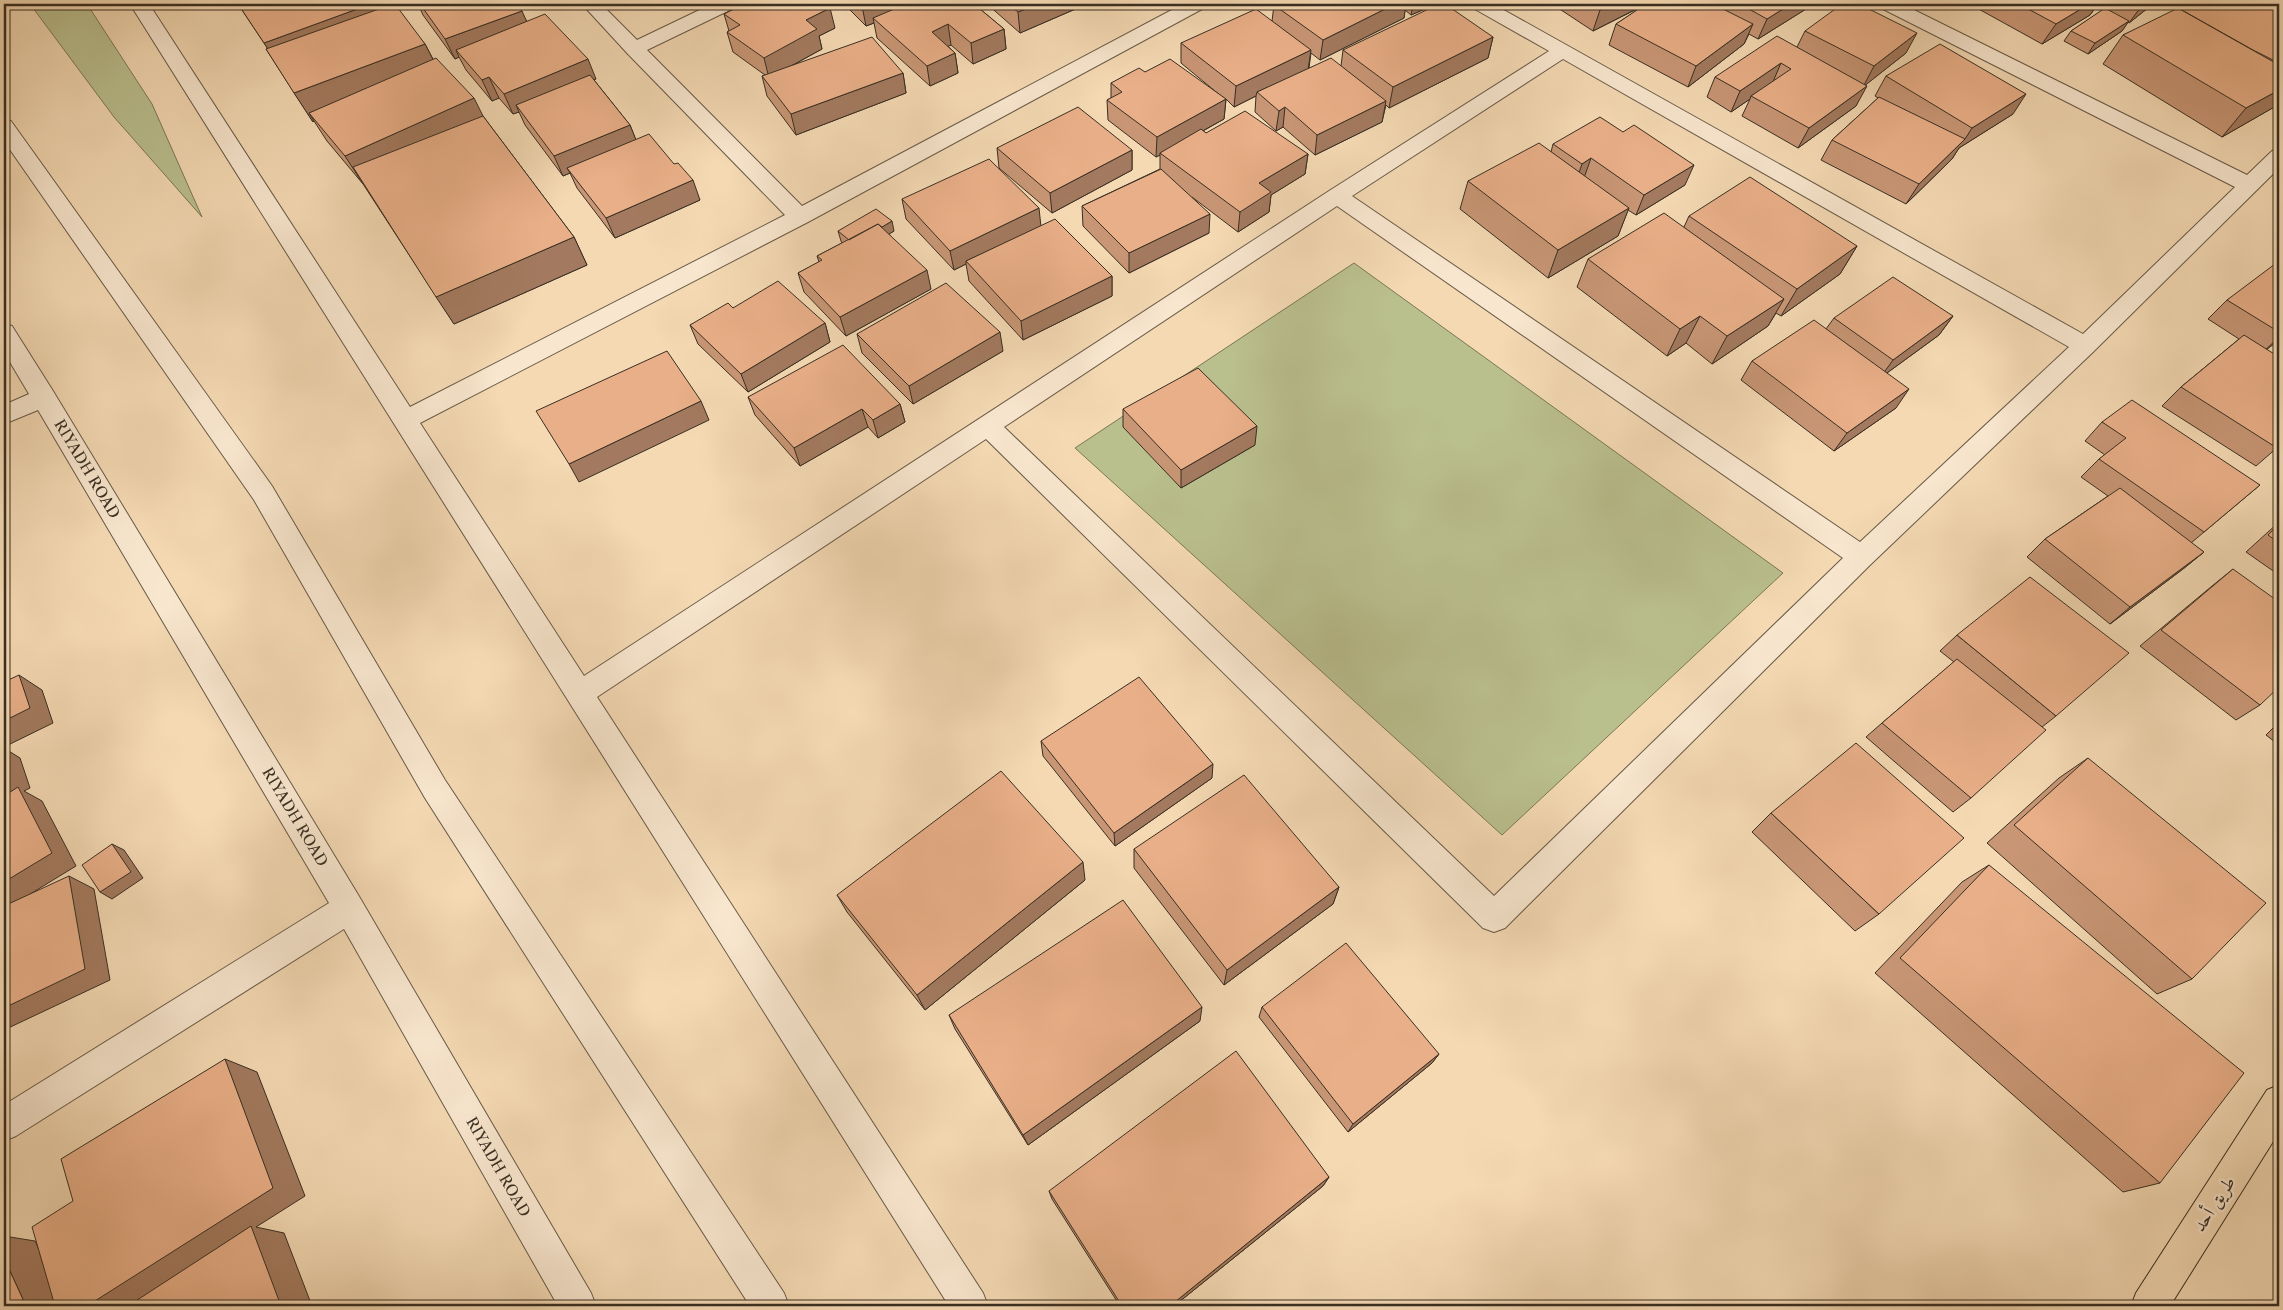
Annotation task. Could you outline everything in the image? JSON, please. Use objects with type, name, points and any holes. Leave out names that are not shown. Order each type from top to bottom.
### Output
[{"type":"main road","name":"طريق أحد","points":[[2149,1306],[2279,1102]]},
{"type":"street","points":[[140,4],[970,1306]]},
{"type":"street","points":[[591,4],[800,217]]},
{"type":"street","points":[[634,49],[727,4]]},
{"type":"street","points":[[405,420],[800,217],[1197,4]]},
{"type":"street","points":[[1480,4],[1561,52],[2085,346]]},
{"type":"street","points":[[1888,4],[2249,186]]},
{"type":"street","points":[[580,694],[1337,196],[1561,52]]},
{"type":"street","points":[[4,126],[262,493],[436,789],[771,1306]]},
{"type":"street","points":[[988,427],[1494,917],[1861,557],[2085,346],[2279,156]]},
{"type":"street","points":[[1337,196],[1861,557]]},
{"type":"street","name":"RIYADH ROAD","points":[[4,332],[350,908],[578,1306]]},
{"type":"street","points":[[4,415],[44,397]]},
{"type":"street","points":[[4,1124],[350,908]]},
{"type":"green space","points":[[30,4],[87,4],[152,104],[202,217],[114,117]]},
{"type":"green space","points":[[1354,263],[1783,573],[1502,835],[1075,448]]},
{"type":"building","points":[[238,4],[371,4],[264,43]]},
{"type":"building","points":[[395,4],[425,44],[294,93],[266,49]]},
{"type":"building","points":[[420,4],[517,4],[522,11],[445,39]]},
{"type":"building","points":[[744,4],[756,4],[762,8],[769,4],[824,4],[830,8],[806,20],[817,29],[764,58],[727,32],[740,25],[724,14]]},
{"type":"building","points":[[906,4],[974,4],[1004,29],[971,43],[948,24],[932,32],[955,53],[927,66],[873,18]]},
{"type":"building","points":[[1008,4],[1038,4],[1018,12]]},
{"type":"building","points":[[1395,4],[1323,40],[1274,5]]},
{"type":"building","points":[[1439,4],[1445,4],[1493,37],[1393,87],[1343,50]]},
{"type":"building","points":[[1589,4],[1613,4],[1600,10]]},
{"type":"building","points":[[1646,4],[1713,4],[1753,24],[1696,66],[1616,24]]},
{"type":"building","points":[[1740,4],[1791,4],[1767,19]]},
{"type":"building","points":[[1842,4],[1859,4],[1917,33],[1874,66],[1805,31]]},
{"type":"building","points":[[2019,4],[2089,4],[2056,24]]},
{"type":"building","points":[[2187,4],[2260,4],[2279,12],[2279,63],[2180,9]]},
{"type":"building","points":[[2105,8],[2129,21],[2095,43],[2071,31]]},
{"type":"building","points":[[2178,8],[2279,65],[2279,90],[2246,108],[2123,35]]},
{"type":"building","points":[[1256,9],[1311,50],[1236,86],[1181,43]]},
{"type":"building","points":[[545,14],[588,59],[504,94],[489,77],[482,80],[456,50]]},
{"type":"building","points":[[1777,36],[1867,86],[1809,128],[1751,96],[1791,69],[1781,63],[1740,91],[1715,77]]},
{"type":"building","points":[[872,37],[903,73],[791,114],[762,76]]},
{"type":"building","points":[[1940,44],[2026,94],[1972,128],[1886,76]]},
{"type":"building","points":[[436,58],[474,98],[345,156],[309,113]]},
{"type":"building","points":[[1331,58],[1386,101],[1317,135],[1285,107],[1279,111],[1257,92]]},
{"type":"building","points":[[1170,59],[1226,99],[1157,137],[1107,100],[1122,92],[1111,83],[1139,68],[1145,72]]},
{"type":"building","points":[[590,75],[630,125],[554,156],[516,105]]},
{"type":"building","points":[[1879,97],[1965,139],[1919,184],[1832,140]]},
{"type":"building","points":[[1078,107],[1132,150],[1050,193],[997,148]]},
{"type":"building","points":[[1245,111],[1308,154],[1259,183],[1271,192],[1240,212],[1160,153],[1201,129],[1206,133]]},
{"type":"building","points":[[483,116],[574,237],[436,297],[353,167]]},
{"type":"building","points":[[1600,117],[1623,132],[1634,125],[1694,165],[1644,195],[1591,158],[1582,164],[1553,144]]},
{"type":"building","points":[[649,134],[674,164],[678,163],[693,180],[606,218],[567,168]]},
{"type":"building","points":[[1539,143],[1629,208],[1558,250],[1468,181]]},
{"type":"building","points":[[989,159],[1039,208],[950,251],[902,199]]},
{"type":"building","points":[[1161,169],[1210,214],[1129,253],[1082,206]]},
{"type":"building","points":[[1750,177],[1857,246],[1797,289],[1689,216]]},
{"type":"building","points":[[876,209],[892,221],[882,227],[878,224],[849,240],[838,231]]},
{"type":"building","points":[[1664,213],[1784,299],[1727,336],[1700,316],[1680,329],[1588,259]]},
{"type":"building","points":[[1055,219],[1112,276],[1021,321],[966,261]]},
{"type":"building","points":[[878,224],[927,270],[840,317],[798,273],[822,260],[817,256]]},
{"type":"building","points":[[2275,264],[2279,267],[2279,332],[2227,300]]},
{"type":"building","points":[[1893,277],[1953,316],[1893,360],[1834,318]]},
{"type":"building","points":[[778,281],[825,323],[741,374],[690,325],[728,303],[733,308]]},
{"type":"building","points":[[946,283],[1000,332],[909,386],[857,334]]},
{"type":"building","points":[[1814,320],[1909,389],[1847,433],[1752,361]]},
{"type":"building","points":[[2244,335],[2279,357],[2279,446],[2277,448],[2181,387]]},
{"type":"building","points":[[843,345],[900,404],[873,420],[862,409],[794,448],[748,397]]},
{"type":"building","points":[[667,351],[701,401],[569,464],[536,411]]},
{"type":"building","points":[[1198,368],[1257,426],[1181,470],[1123,409]]},
{"type":"building","points":[[2132,400],[2260,485],[2204,532],[2099,459],[2126,438],[2102,422]]},
{"type":"building","points":[[2120,488],[2204,552],[2130,607],[2045,539]]},
{"type":"building","points":[[2279,524],[2279,543],[2268,535]]},
{"type":"building","points":[[2233,569],[2279,602],[2279,687],[2260,705],[2161,630]]},
{"type":"building","points":[[2030,577],[2129,653],[2056,716],[1957,635]]},
{"type":"building","points":[[1957,659],[2046,730],[1971,798],[1882,723]]},
{"type":"building","points":[[19,675],[30,708],[4,721],[4,682]]},
{"type":"building","points":[[1139,677],[1213,764],[1114,833],[1041,741]]},
{"type":"building","points":[[1856,743],[1964,838],[1879,914],[1771,813]]},
{"type":"building","points":[[2088,758],[2266,903],[2192,979],[2014,825]]},
{"type":"building","points":[[1001,771],[1083,862],[917,995],[837,895]]},
{"type":"building","points":[[1244,775],[1339,887],[1227,970],[1134,849]]},
{"type":"building","points":[[18,787],[52,853],[4,882],[4,796]]},
{"type":"building","points":[[112,844],[131,872],[100,892],[82,865]]},
{"type":"building","points":[[1989,865],[2244,1073],[2160,1183],[1900,958]]},
{"type":"building","points":[[69,876],[85,969],[4,1008],[4,906]]},
{"type":"building","points":[[1123,900],[1202,1007],[1023,1135],[949,1015]]},
{"type":"building","points":[[1346,943],[1439,1054],[1353,1124],[1262,1007]]},
{"type":"building","points":[[1236,1051],[1329,1177],[1170,1306],[1122,1306],[1049,1191]]},
{"type":"building","points":[[225,1059],[273,1188],[87,1306],[55,1306],[32,1227],[73,1201],[61,1159]]},
{"type":"building","points":[[251,1226],[281,1306],[128,1306]]},
{"type":"building","points":[[4,1258],[26,1306],[4,1306]]}]
